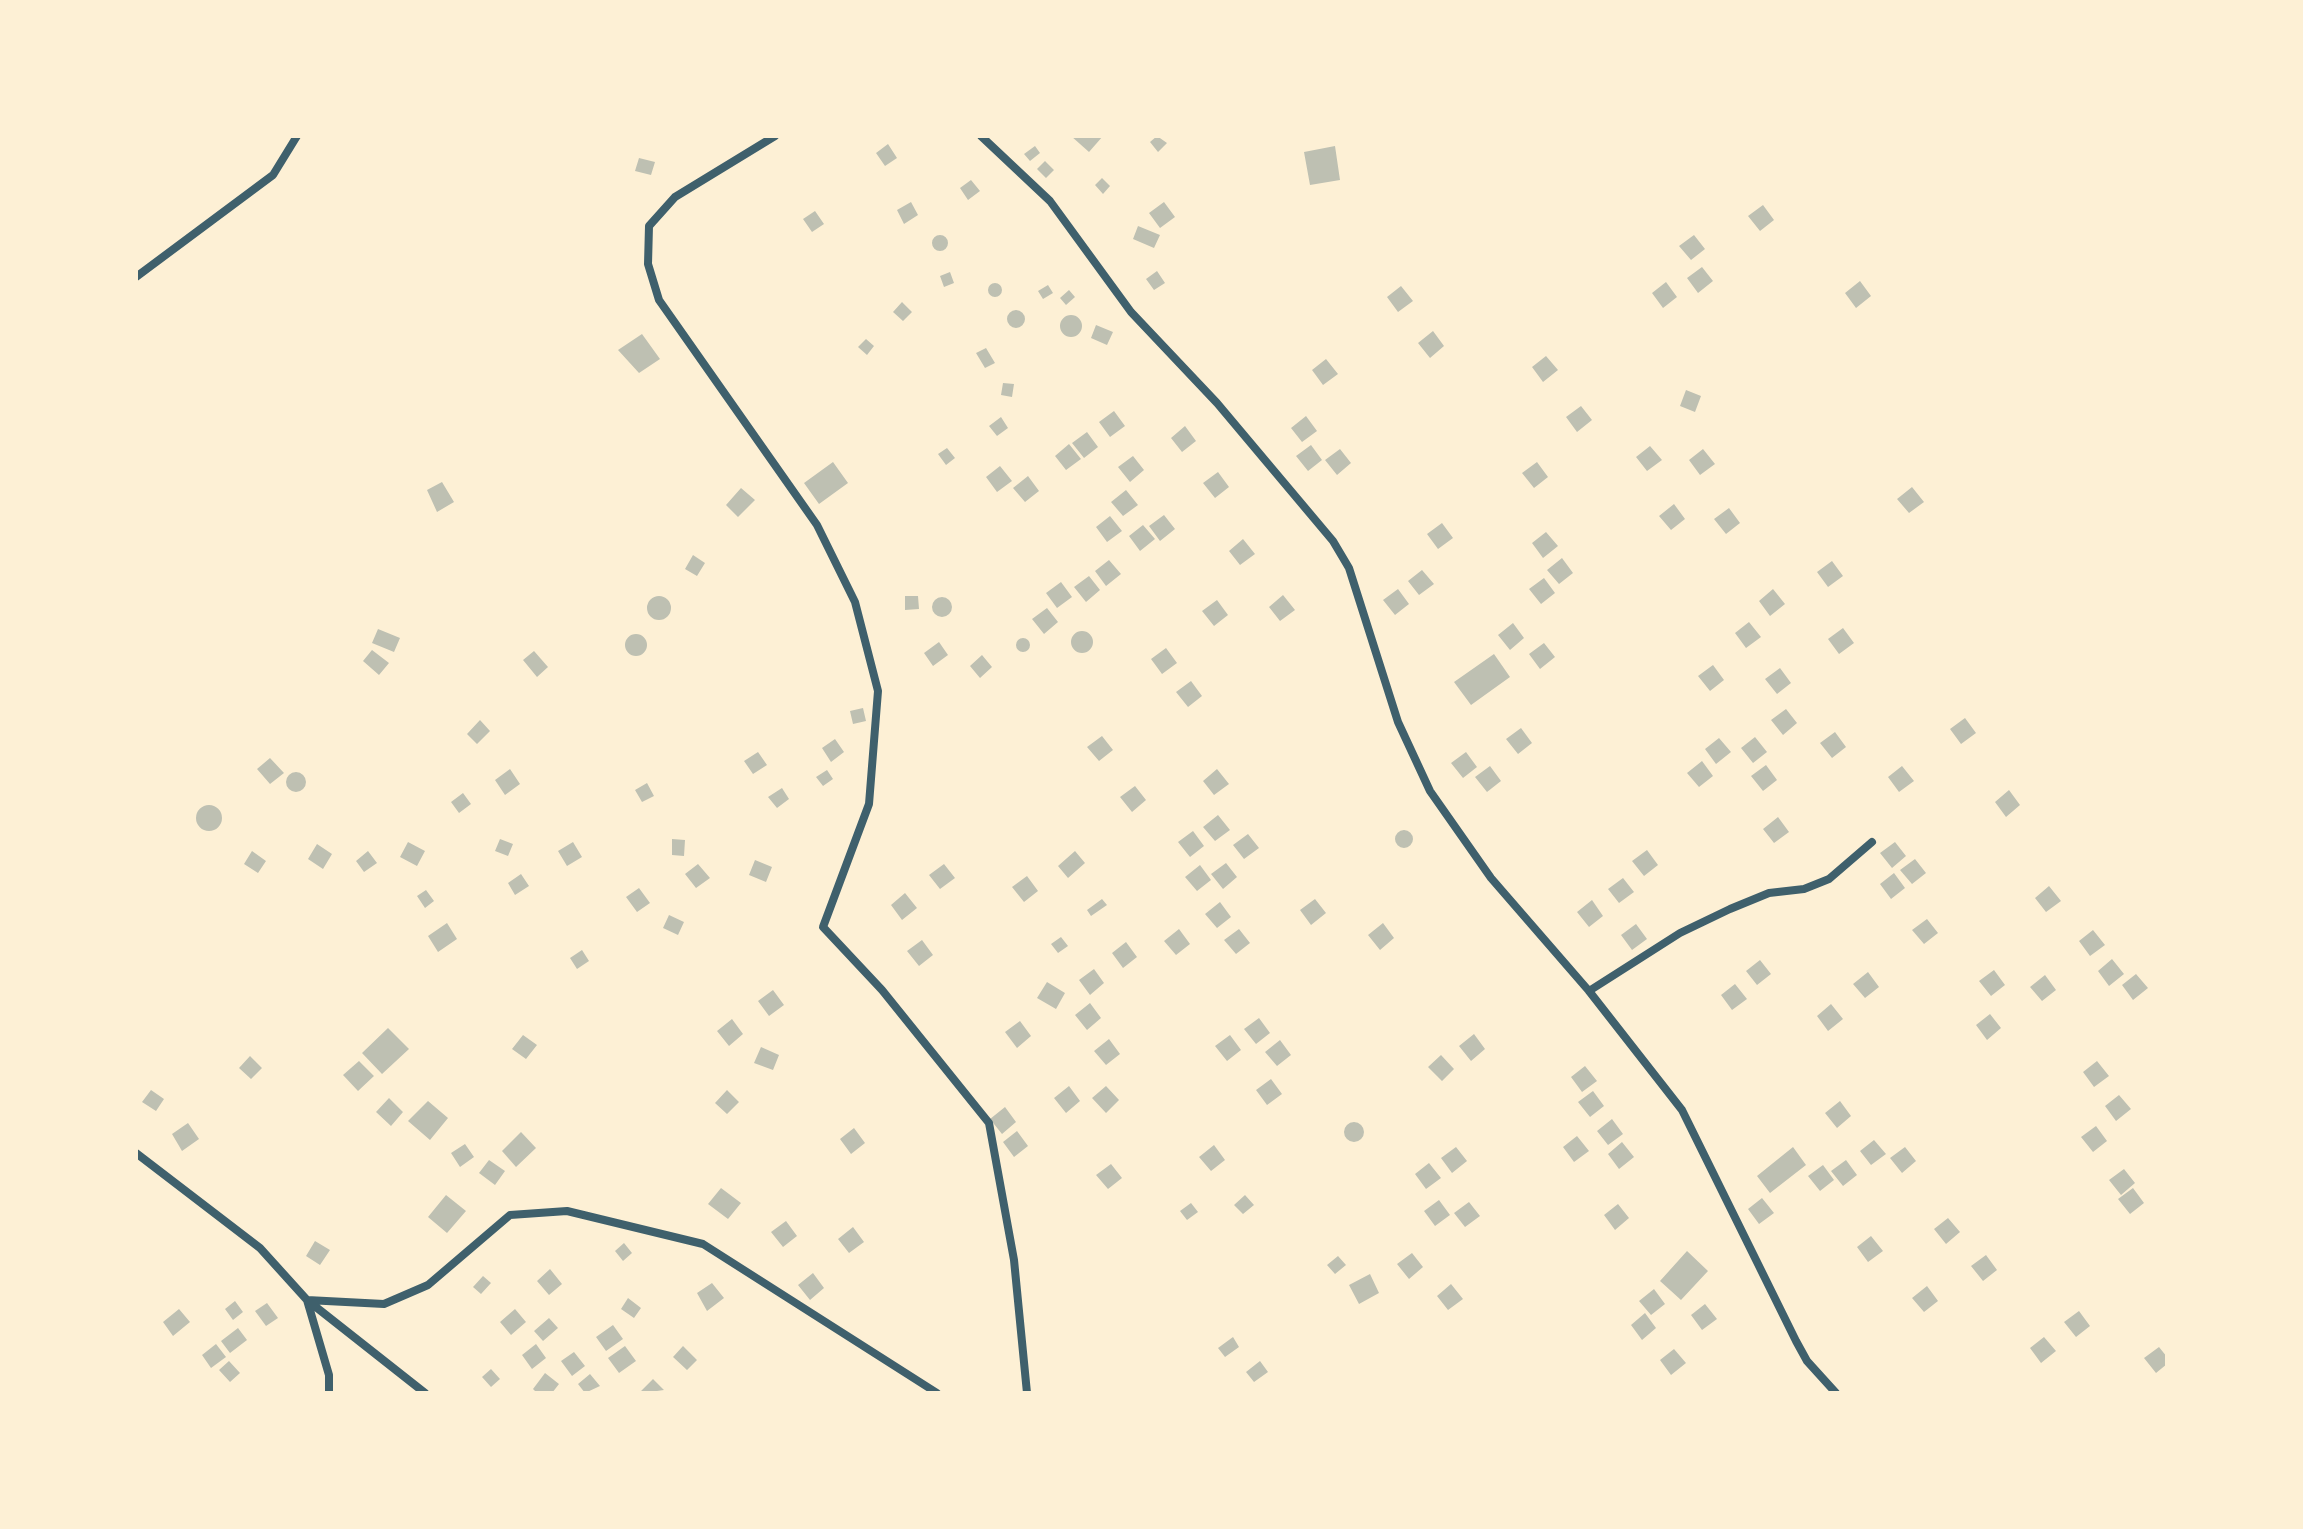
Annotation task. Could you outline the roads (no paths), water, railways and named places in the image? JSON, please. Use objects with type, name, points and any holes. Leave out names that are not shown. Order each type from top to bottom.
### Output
[{"type":"street","points":[[136,277],[273,175],[297,136]]},
{"type":"street","points":[[775,136],[675,197],[649,226],[648,264],[659,300],[817,525],[855,602],[878,691],[869,804],[823,927],[882,990],[989,1123],[1014,1260],[1027,1393]]},
{"type":"street","points":[[981,136],[1050,201],[1131,312],[1217,403],[1333,541],[1349,568],[1398,722],[1430,791],[1491,878],[1589,991],[1682,1110],[1796,1341],[1807,1361],[1836,1393]]},
{"type":"street","points":[[1589,991],[1680,933],[1730,909],[1769,893],[1804,889],[1829,879],[1872,842]]},
{"type":"street","points":[[136,1153],[260,1248],[307,1300],[425,1393]]},
{"type":"street","points":[[307,1300],[384,1304],[428,1285],[510,1215],[567,1211],[703,1244],[937,1393]]},
{"type":"street","points":[[307,1300],[329,1375],[329,1393]]}]
